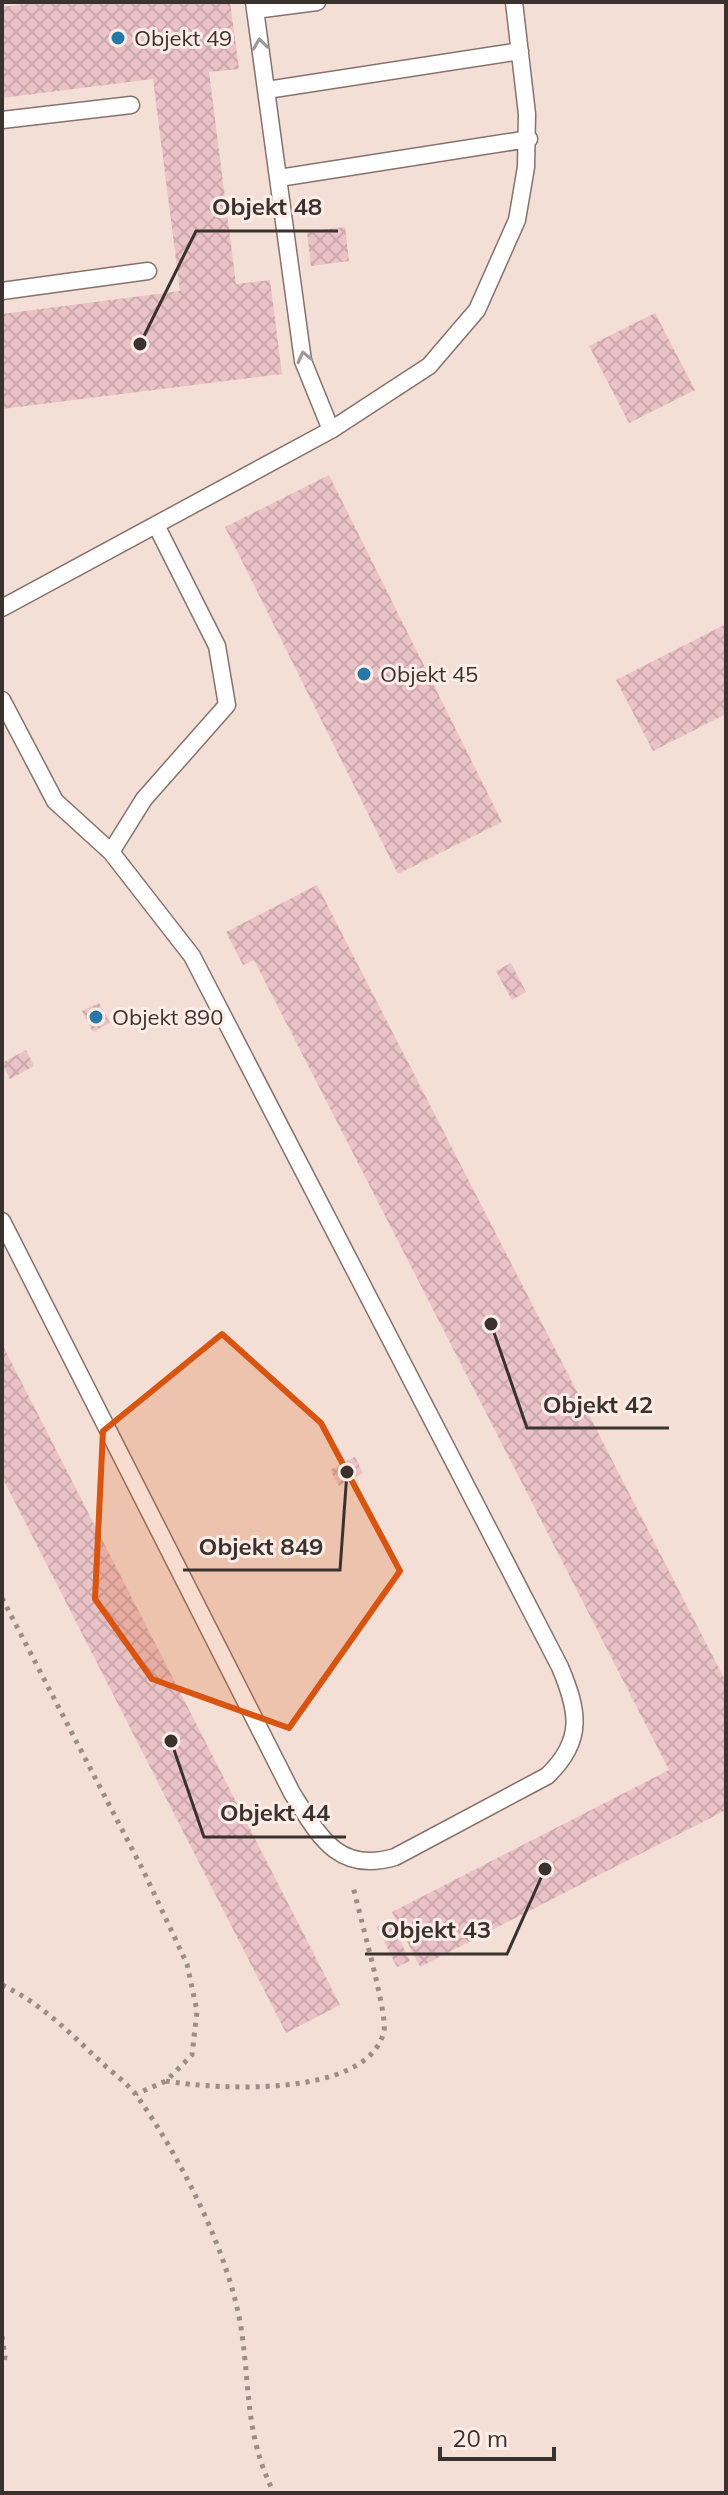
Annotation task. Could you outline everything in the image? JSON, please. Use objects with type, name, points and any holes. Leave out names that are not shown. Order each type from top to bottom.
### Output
[{"type":"lane","points":[[317,2],[254,6],[303,361],[331,430]]},
{"type":"lane","points":[[2,608],[331,430],[429,366],[477,310],[517,220],[529,139],[514,2]]},
{"type":"lane","points":[[267,90],[520,51]]},
{"type":"lane","points":[[2,120],[131,105]]},
{"type":"lane","points":[[279,178],[529,139]]},
{"type":"lane","points":[[2,291],[148,271]]},
{"type":"lane","points":[[111,852],[144,799],[227,705],[217,646],[156,525]]},
{"type":"lane","points":[[2,700],[55,801],[111,852],[192,956],[560,1667],[574,1701],[573,1734],[566,1758],[547,1776],[395,1857],[371,1864],[346,1858],[320,1838],[292,1793],[2,1221]]},
{"type":"path","points":[[2,1598],[144,1872],[187,1964],[197,2011],[192,2055],[166,2081],[136,2094]]},
{"type":"path","points":[[166,2081],[198,2087],[264,2086],[317,2080],[360,2066],[377,2052],[385,2027],[346,1858]]},
{"type":"path","points":[[2,1985],[27,1997],[136,2094],[206,2215],[232,2286],[242,2334],[248,2417],[258,2462],[274,2493]]},
{"type":"path","points":[[2,2336],[2,2366]]},
{"type":"highlighted area","points":[[222,1334],[321,1423],[400,1571],[289,1728],[152,1679],[95,1599],[103,1431]]},
{"type":"building","points":[[39,2],[230,2],[239,69],[209,72],[236,284],[270,280],[282,374],[2,409],[2,314],[180,291],[153,79],[2,98],[2,7]]},
{"type":"building","points":[[345,227],[349,261],[311,266],[307,232]]},
{"type":"building","points":[[655,313],[695,390],[629,423],[589,346]]},
{"type":"building","name":"Objekt 45","points":[[329,475],[502,822],[398,874],[225,527]]},
{"type":"building","points":[[726,624],[726,714],[653,751],[616,680]]},
{"type":"building","points":[[317,885],[726,1682],[726,1810],[420,1967],[392,1912],[669,1770],[254,960],[243,965],[226,932]]},
{"type":"building","points":[[511,963],[526,992],[512,1000],[496,971]]},
{"type":"building","name":"Objekt 890","points":[[99,1003],[110,1023],[93,1032],[82,1011]]},
{"type":"building","points":[[26,1050],[34,1066],[10,1079],[2,1063]]},
{"type":"building","points":[[2,1344],[340,2005],[286,2033],[2,1477]]},
{"type":"building","points":[[355,1457],[363,1473],[339,1486],[330,1470]]},
{"type":"building","points":[[391,1921],[410,1961],[397,1967],[377,1927]]},
{"type":"place","name":"Objekt 49","points":[[118,38]]},
{"type":"place","name":"Objekt 48","points":[[140,344]]},
{"type":"place","name":"Objekt 45","points":[[364,674]]},
{"type":"place","name":"Objekt 890","points":[[96,1017]]},
{"type":"place","name":"Objekt 42","points":[[491,1324]]},
{"type":"place","name":"Objekt 849","points":[[347,1472]]},
{"type":"place","name":"Objekt 44","points":[[171,1741]]},
{"type":"place","name":"Objekt 43","points":[[545,1869]]}]
